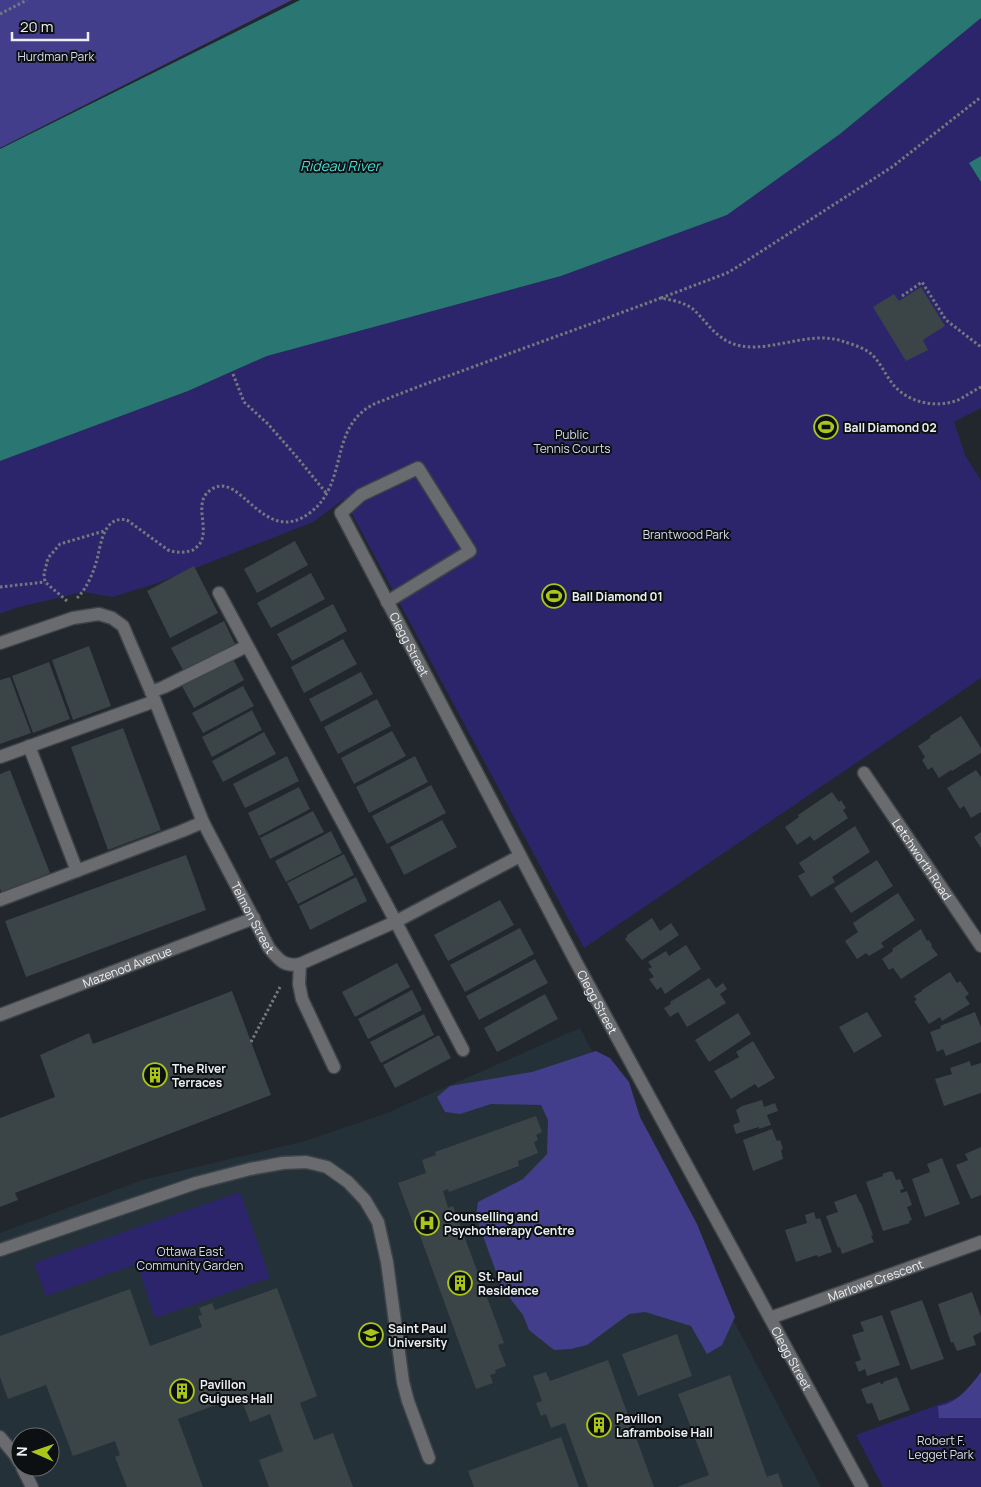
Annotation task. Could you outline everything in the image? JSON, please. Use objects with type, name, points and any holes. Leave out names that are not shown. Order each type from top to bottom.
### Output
[{"type":"street","name":"Clegg Street","points":[[387,602],[470,551],[418,468],[361,495],[340,513],[585,979],[862,1487]]},
{"type":"street","points":[[219,593],[463,1050]]},
{"type":"street","name":"Telmon Street","points":[[73,618],[99,614],[112,618],[122,626],[153,696],[203,822],[269,948],[280,961],[294,965],[300,964]]},
{"type":"street","points":[[0,643],[73,618]]},
{"type":"street","points":[[0,757],[153,696],[164,687],[247,646]]},
{"type":"street","points":[[29,746],[77,871]]},
{"type":"street","name":"Letchworth Road","points":[[864,773],[981,946]]},
{"type":"street","points":[[0,900],[203,822]]},
{"type":"street","points":[[334,1067],[302,999],[299,984],[300,964],[395,922],[520,856]]},
{"type":"street","name":"Mazenod Avenue","points":[[0,1015],[254,918]]},
{"type":"street","points":[[0,1250],[196,1182],[283,1163],[306,1162],[327,1167],[348,1182],[365,1200],[378,1222],[387,1262],[403,1382],[429,1458]]},
{"type":"street","name":"Marlowe Crescent","points":[[770,1318],[981,1242]]},
{"type":"street","points":[[0,1436],[10,1449]]},
{"type":"path","points":[[0,14],[26,0]]},
{"type":"path","points":[[61,606],[79,597],[88,583],[96,564],[104,531],[111,523],[122,519],[127,520],[168,550],[186,552],[193,550],[201,541],[203,528],[201,505],[212,488],[218,487],[231,489],[273,520],[285,523],[299,520],[312,512],[327,494],[332,485],[345,437],[351,424],[370,406],[727,273],[892,167],[981,97]]},
{"type":"path","points":[[902,296],[922,282],[946,320],[981,347]]},
{"type":"path","points":[[660,298],[680,302],[692,309],[719,336],[728,342],[740,346],[753,347],[824,338],[862,348],[876,359],[893,385],[904,395],[918,401],[942,403],[957,400],[981,387]]},
{"type":"path","points":[[233,374],[244,402],[268,424],[327,494]]},
{"type":"path","points":[[73,618],[70,603],[45,582],[44,574],[48,558],[60,544],[104,531]]},
{"type":"path","points":[[0,587],[45,582]]},
{"type":"path","points":[[251,1042],[282,983]]},
{"type":"shaded area","name":"Saint Paul University","points":[[580,1028],[821,1487],[0,1487],[0,1233],[142,1180],[305,1141],[387,1113]]},
{"type":"green space","name":"Hurdman Park","points":[[0,0],[292,0],[0,148]]},
{"type":"green space","name":"Brantwood Park","points":[[981,18],[981,408],[954,422],[965,455],[981,481],[981,678],[584,948],[344,499],[313,522],[155,584],[112,597],[83,592],[15,608],[0,614],[0,461],[188,391],[267,356],[561,276],[727,215],[840,134]]},
{"type":"green space","points":[[596,1051],[610,1058],[629,1082],[640,1117],[697,1224],[735,1317],[722,1345],[707,1354],[691,1326],[645,1312],[629,1314],[587,1345],[571,1349],[554,1350],[529,1330],[523,1315],[502,1288],[476,1217],[478,1202],[523,1179],[547,1154],[548,1120],[541,1105],[491,1104],[460,1114],[445,1112],[437,1097],[450,1086],[532,1072]]},
{"type":"green space","name":"Ottawa East Community Garden","points":[[240,1192],[270,1278],[155,1318],[137,1264],[46,1296],[34,1263]]},
{"type":"green space","points":[[981,1372],[981,1418],[939,1418],[938,1406],[945,1405],[957,1398]]},
{"type":"green space","name":"Robert F. Legget Park","points":[[981,1389],[981,1487],[883,1487],[856,1435]]},
{"type":"water","name":"Rideau River","points":[[300,0],[981,0],[981,18],[840,134],[727,215],[561,276],[267,356],[188,391],[0,461],[0,149]]},
{"type":"water","points":[[981,156],[981,182],[969,163]]},
{"type":"building","points":[[921,287],[945,326],[923,340],[928,350],[906,361],[873,307],[894,294],[899,301]]},
{"type":"building","points":[[295,541],[308,565],[257,593],[244,569]]},
{"type":"building","points":[[194,566],[218,613],[170,638],[147,591]]},
{"type":"building","points":[[311,573],[325,599],[271,628],[257,603]]},
{"type":"building","points":[[333,604],[347,631],[292,661],[277,634]]},
{"type":"building","points":[[224,621],[235,644],[183,670],[171,648]]},
{"type":"building","points":[[343,639],[357,664],[304,693],[291,667]]},
{"type":"building","points":[[89,646],[111,706],[73,720],[52,660]]},
{"type":"building","points":[[233,659],[244,680],[194,708],[182,686]]},
{"type":"building","points":[[49,662],[70,719],[33,733],[12,676]]},
{"type":"building","points":[[361,672],[373,694],[321,722],[309,699]]},
{"type":"building","points":[[10,677],[31,733],[0,744],[0,680]]},
{"type":"building","points":[[243,686],[254,706],[203,733],[192,713]]},
{"type":"building","points":[[377,699],[391,726],[338,754],[324,727]]},
{"type":"building","points":[[252,710],[262,730],[212,757],[202,737]]},
{"type":"building","points":[[961,716],[981,748],[981,753],[939,778],[932,767],[928,770],[922,760],[925,757],[918,746]]},
{"type":"building","points":[[123,728],[161,830],[108,850],[71,747]]},
{"type":"building","points":[[392,731],[406,756],[354,784],[341,758]]},
{"type":"building","points":[[264,732],[276,754],[223,782],[212,761]]},
{"type":"building","points":[[287,756],[299,781],[245,808],[233,784]]},
{"type":"building","points":[[415,756],[428,782],[369,813],[356,787]]},
{"type":"building","points":[[10,770],[50,873],[1,892],[0,774]]},
{"type":"building","points":[[976,770],[981,777],[981,812],[971,818],[964,806],[960,809],[947,788]]},
{"type":"building","points":[[431,785],[446,813],[387,844],[372,816]]},
{"type":"building","points":[[299,787],[310,809],[259,836],[248,813]]},
{"type":"building","points":[[832,792],[839,802],[841,800],[846,808],[843,810],[848,818],[814,841],[810,836],[797,845],[785,827],[799,817],[798,815]]},
{"type":"building","points":[[313,811],[324,832],[270,859],[260,838]]},
{"type":"building","points":[[442,820],[457,847],[404,875],[390,847]]},
{"type":"building","points":[[855,826],[870,852],[832,877],[835,882],[811,897],[798,876],[805,872],[799,863]]},
{"type":"building","points":[[331,831],[342,853],[286,882],[275,861]]},
{"type":"building","points":[[981,832],[981,848],[974,837]]},
{"type":"building","points":[[344,854],[354,875],[298,904],[287,883]]},
{"type":"building","points":[[186,855],[206,910],[26,977],[5,921]]},
{"type":"building","points":[[877,860],[893,886],[851,913],[834,888]]},
{"type":"building","points":[[356,877],[367,901],[310,930],[299,906]]},
{"type":"building","points":[[898,893],[915,920],[881,943],[884,947],[869,956],[866,953],[857,959],[845,941],[858,932],[853,923]]},
{"type":"building","points":[[500,900],[514,925],[448,961],[434,935]]},
{"type":"building","points":[[652,918],[660,931],[671,923],[679,935],[642,960],[625,939],[627,935]]},
{"type":"building","points":[[520,928],[534,954],[465,992],[450,965]]},
{"type":"building","points":[[921,929],[927,941],[929,940],[938,955],[901,979],[893,968],[889,970],[882,959],[893,951],[892,949]]},
{"type":"building","points":[[686,945],[701,969],[665,994],[661,987],[657,990],[649,979],[654,977],[648,969],[652,967],[648,962],[666,951],[669,956]]},
{"type":"building","points":[[535,959],[548,983],[479,1020],[466,996]]},
{"type":"building","points":[[397,963],[410,987],[355,1017],[342,992]]},
{"type":"building","points":[[950,972],[957,983],[960,981],[969,994],[965,997],[970,1004],[942,1021],[940,1017],[929,1024],[914,1001],[917,1000],[914,996]]},
{"type":"building","points":[[709,978],[716,988],[723,983],[727,989],[720,994],[726,1003],[687,1027],[678,1012],[670,1017],[664,1008],[671,1004],[670,1002]]},
{"type":"building","points":[[412,990],[422,1010],[368,1039],[358,1019]]},
{"type":"building","name":"The River Terraces","points":[[232,991],[271,1095],[15,1193],[18,1200],[0,1207],[0,1118],[55,1097],[40,1055],[89,1033],[93,1044]]},
{"type":"building","points":[[545,994],[558,1019],[497,1052],[484,1028]]},
{"type":"building","points":[[867,1012],[882,1036],[854,1053],[839,1027]]},
{"type":"building","points":[[975,1012],[981,1027],[981,1042],[946,1056],[943,1049],[937,1052],[930,1032]]},
{"type":"building","points":[[738,1013],[751,1034],[709,1062],[695,1040]]},
{"type":"building","points":[[424,1014],[434,1035],[381,1063],[370,1042]]},
{"type":"building","points":[[439,1035],[451,1058],[395,1088],[383,1065]]},
{"type":"building","points":[[753,1041],[775,1078],[758,1088],[755,1084],[731,1099],[714,1071],[739,1057],[736,1052]]},
{"type":"building","points":[[970,1061],[971,1066],[981,1063],[981,1093],[944,1106],[935,1079],[952,1074],[950,1068]]},
{"type":"building","points":[[762,1100],[764,1107],[775,1103],[778,1111],[767,1115],[771,1125],[736,1134],[733,1125],[740,1122],[736,1110],[742,1106]]},
{"type":"building","name":"St. Paul Residence","points":[[536,1116],[542,1132],[536,1135],[538,1140],[534,1142],[538,1153],[518,1161],[519,1166],[449,1192],[448,1189],[443,1191],[448,1208],[453,1206],[504,1343],[498,1345],[506,1366],[495,1370],[496,1373],[490,1375],[493,1383],[476,1389],[415,1222],[413,1223],[398,1183],[426,1173],[422,1160],[436,1155],[435,1152]]},
{"type":"building","points":[[772,1129],[777,1141],[780,1140],[783,1149],[781,1150],[783,1159],[753,1171],[743,1140]]},
{"type":"building","points":[[981,1147],[981,1195],[971,1199],[956,1165],[968,1160],[965,1154]]},
{"type":"building","points":[[942,1158],[960,1204],[925,1217],[912,1179],[930,1172],[927,1164]]},
{"type":"building","points":[[891,1171],[896,1180],[900,1179],[904,1189],[900,1190],[901,1193],[907,1191],[912,1205],[907,1207],[912,1220],[909,1221],[910,1223],[883,1231],[866,1182]]},
{"type":"building","points":[[856,1194],[873,1235],[871,1236],[874,1242],[842,1254],[826,1216],[838,1212],[834,1202]]},
{"type":"building","points":[[814,1212],[816,1219],[820,1218],[832,1252],[796,1262],[785,1230],[807,1223],[805,1215]]},
{"type":"building","name":"Pavillon Guigues Hall","points":[[277,1288],[317,1396],[300,1403],[314,1440],[333,1433],[353,1487],[269,1487],[259,1460],[283,1451],[270,1414],[250,1422],[240,1396],[178,1419],[203,1487],[127,1487],[115,1457],[120,1455],[115,1441],[73,1456],[46,1385],[8,1399],[0,1377],[0,1336],[130,1289],[150,1346],[202,1327],[198,1316],[202,1315],[199,1308],[212,1303],[215,1310]]},
{"type":"building","points":[[972,1292],[981,1317],[981,1332],[973,1336],[976,1345],[957,1351],[953,1342],[951,1343],[938,1304]]},
{"type":"building","points":[[922,1300],[944,1359],[911,1370],[890,1311]]},
{"type":"building","points":[[882,1315],[900,1365],[867,1376],[865,1369],[859,1372],[855,1362],[861,1360],[852,1335],[864,1331],[860,1322]]},
{"type":"building","points":[[677,1334],[692,1376],[638,1396],[622,1354]]},
{"type":"building","name":"Pavillon Laframboise Hall","points":[[608,1360],[654,1487],[588,1487],[565,1423],[551,1428],[546,1414],[541,1416],[536,1403],[542,1401],[533,1376],[546,1372],[550,1381]]},
{"type":"building","name":"Pavillon Laframboise Hall","points":[[730,1375],[767,1477],[778,1473],[783,1487],[677,1487],[709,1475],[678,1394]]},
{"type":"building","points":[[897,1377],[910,1410],[879,1421],[872,1403],[867,1404],[861,1389],[880,1382],[881,1384],[884,1383]]},
{"type":"building","points":[[561,1437],[579,1487],[474,1487],[468,1471]]},
{"type":"place","name":"Ball Diamond 02","points":[[826,427]]},
{"type":"place","name":"Ball Diamond 01","points":[[554,596]]},
{"type":"place","name":"The River Terraces","points":[[155,1075]]},
{"type":"place","name":"Counselling and Psychotherapy Centre","points":[[427,1223]]},
{"type":"place","name":"St. Paul Residence","points":[[460,1283]]},
{"type":"place","name":"Saint Paul University","points":[[371,1335]]},
{"type":"place","name":"Pavillon Guigues Hall","points":[[182,1391]]},
{"type":"place","name":"Pavillon Laframboise Hall","points":[[599,1425]]},
{"type":"park label","name":"Public Tennis Courts","points":[[572,441]]}]
